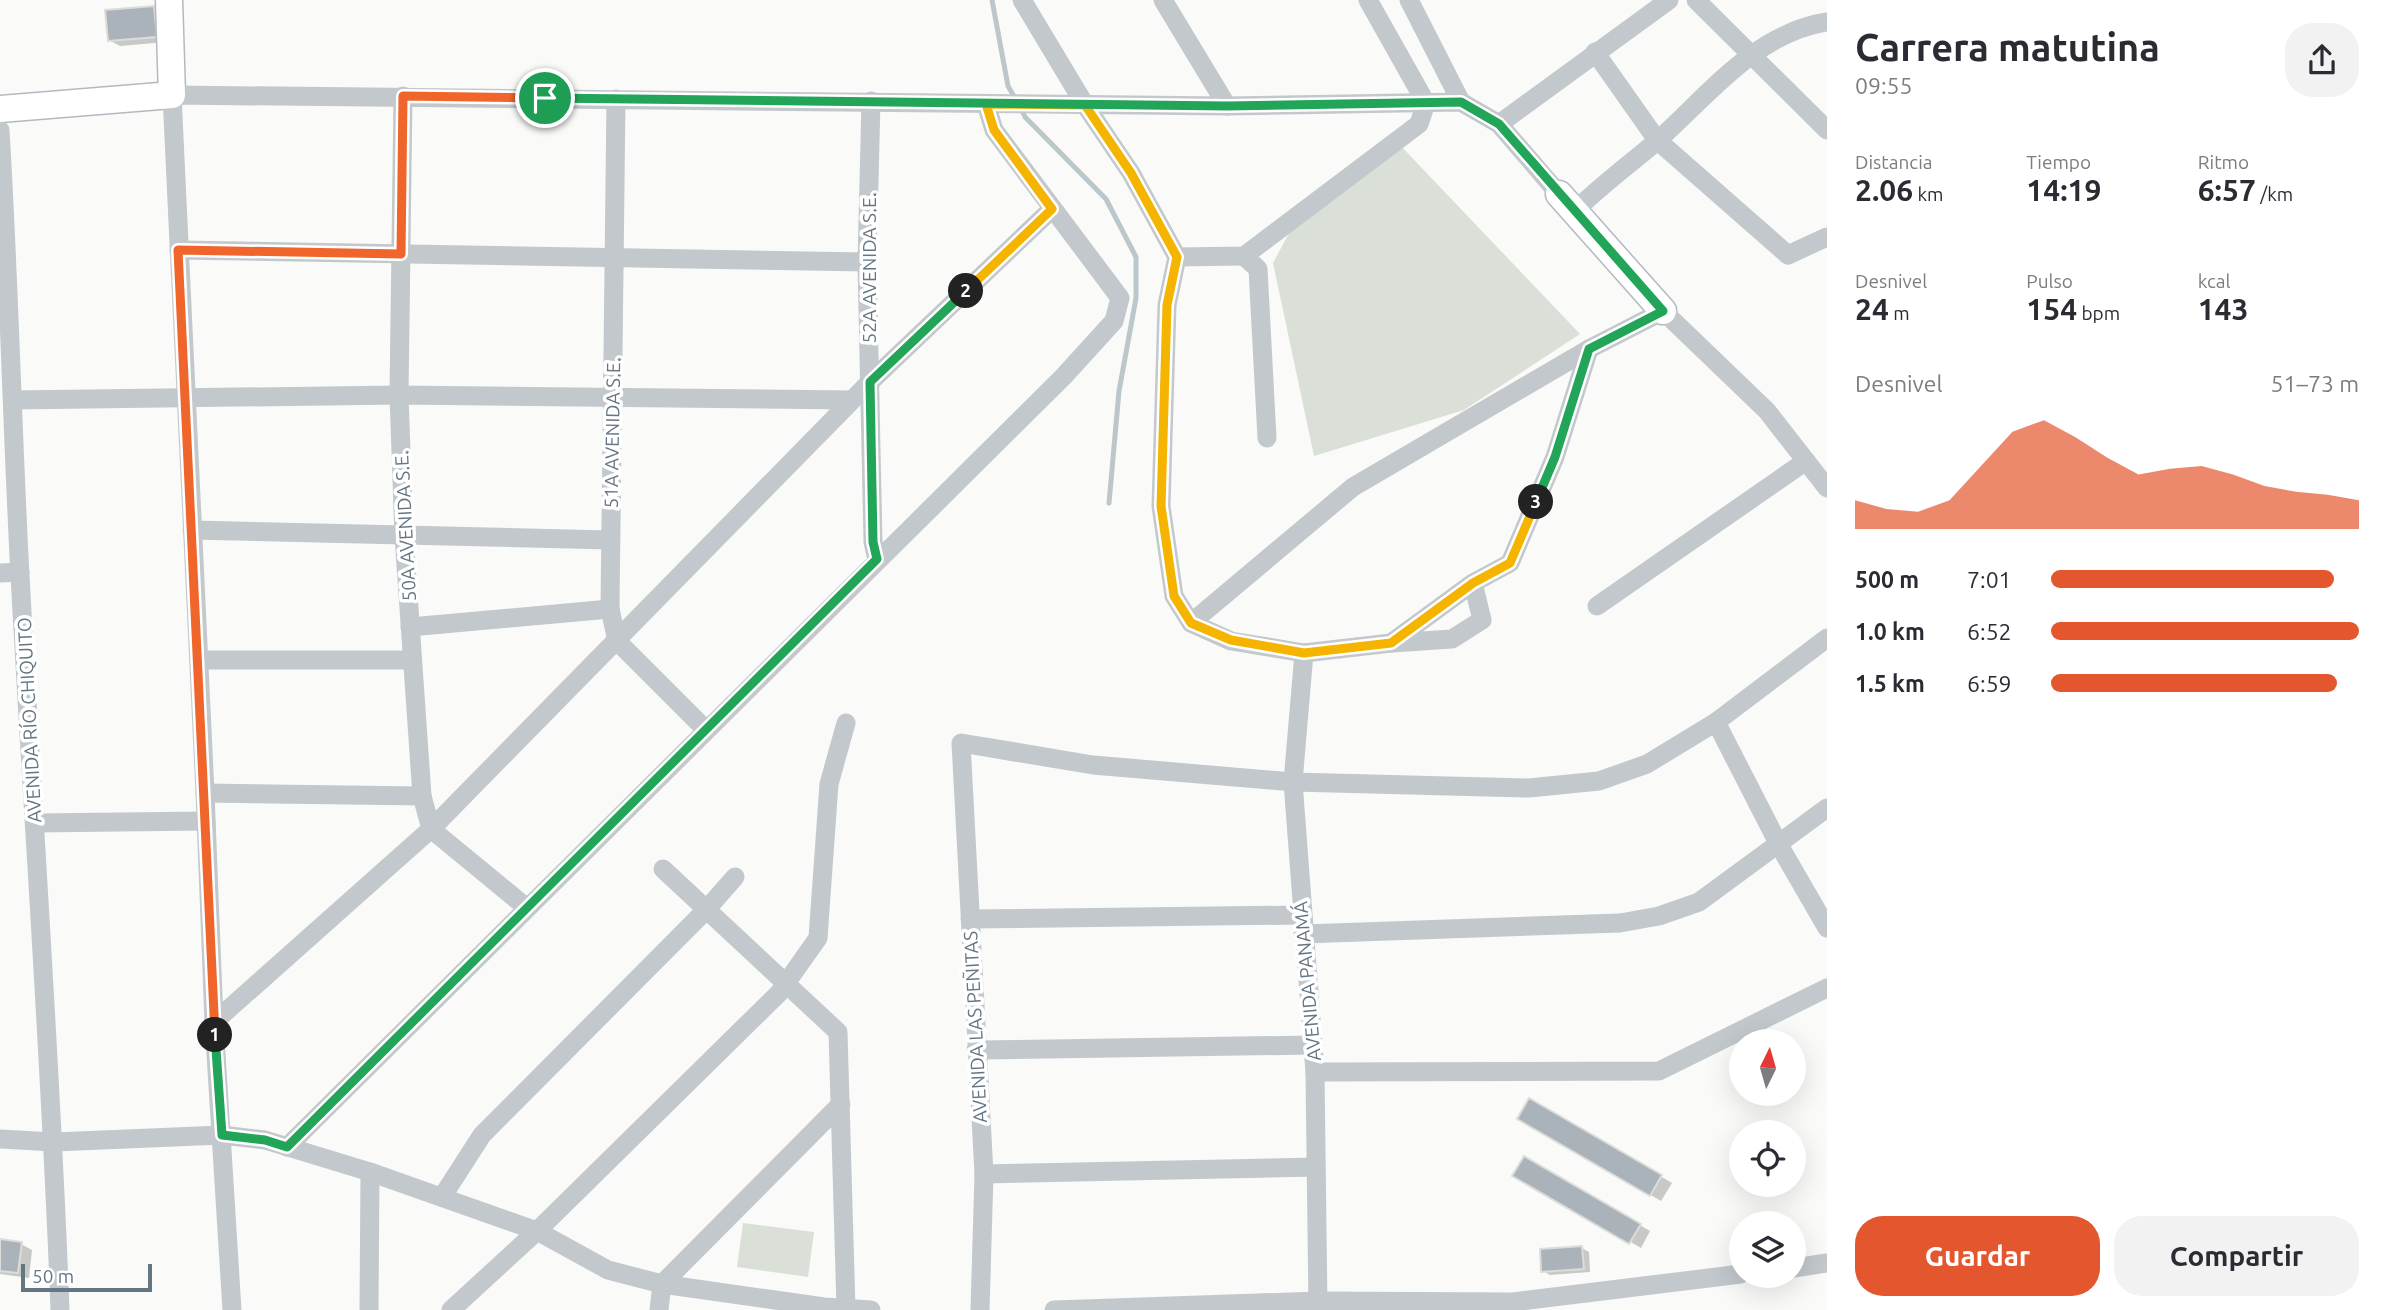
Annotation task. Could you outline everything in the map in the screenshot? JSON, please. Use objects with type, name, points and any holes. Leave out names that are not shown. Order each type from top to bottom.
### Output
[{"type":"street","points":[[169,0],[214,1022],[232,1310]]},
{"type":"street","points":[[1022,0],[1085,105],[1131,173],[1177,257],[1167,305],[1161,506],[1174,596],[1191,623],[1231,640],[1304,653],[1452,639],[1482,620],[1473,583]]},
{"type":"street","points":[[1163,0],[1227,106]]},
{"type":"street","points":[[1177,257],[1244,256],[1419,124],[1426,103],[1368,0]]},
{"type":"street","points":[[1409,0],[1461,102]]},
{"type":"street","points":[[1499,124],[1669,0]]},
{"type":"street","points":[[1696,0],[1827,130]]},
{"type":"street","points":[[1567,202],[1657,140],[1750,55],[1778,38],[1827,22]]},
{"type":"street","points":[[1595,52],[1657,140],[1788,255],[1827,237]]},
{"type":"street","points":[[0,109],[172,95],[1227,106],[1461,102],[1499,124],[1663,311],[1767,411],[1827,488]]},
{"type":"street","name":"50A AVENIDA S.E.","points":[[403,96],[399,395],[404,536],[422,796],[431,829]]},
{"type":"street","name":"51A AVENIDA S.E.","points":[[616,99],[610,609],[617,641]]},
{"type":"street","name":"52A AVENIDA S.E.","points":[[871,101],[867,261],[873,542],[877,559]]},
{"type":"street","points":[[287,1147],[1064,376],[1114,321],[1120,298],[994,130],[986,104]]},
{"type":"street","name":"AVENIDA RÍO CHIQUITO","points":[[0,130],[20,572],[54,1142],[60,1310]]},
{"type":"street","points":[[214,1022],[431,829],[870,382],[1052,209]]},
{"type":"street","points":[[178,250],[867,261]]},
{"type":"street","points":[[1244,256],[1258,269],[1267,438]]},
{"type":"street","points":[[1191,623],[1353,487],[1589,349],[1663,311]]},
{"type":"street","points":[[1391,643],[1473,583],[1510,563],[1555,457],[1589,349]]},
{"type":"street","points":[[14,400],[399,395],[612,395],[852,400]]},
{"type":"street","points":[[1597,606],[1806,461]]},
{"type":"street","points":[[192,530],[610,540]]},
{"type":"street","points":[[0,573],[20,572]]},
{"type":"street","points":[[410,627],[610,609]]},
{"type":"street","points":[[1293,782],[1529,788],[1599,782],[1647,764],[1716,722],[1827,638]]},
{"type":"street","points":[[617,641],[706,730]]},
{"type":"street","name":"AVENIDA PANAMÁ","points":[[1304,653],[1293,782],[1315,1072],[1318,1305]]},
{"type":"street","points":[[199,660],[412,660]]},
{"type":"street","points":[[1716,722],[1779,845],[1827,928]]},
{"type":"street","points":[[451,1310],[537,1231],[779,993],[818,938],[830,784],[846,723]]},
{"type":"street","name":"AVENIDA LAS PEÑITAS","points":[[980,1310],[984,1174],[961,743],[1093,765],[1293,782]]},
{"type":"street","points":[[205,793],[422,796]]},
{"type":"street","points":[[970,919],[1303,925],[1620,923],[1699,902],[1827,808]]},
{"type":"street","points":[[35,823],[206,821]]},
{"type":"street","points":[[431,829],[527,908]]},
{"type":"street","points":[[663,869],[838,1032],[846,1309]]},
{"type":"street","points":[[442,1197],[482,1135],[736,877]]},
{"type":"street","points":[[1315,1072],[1659,1071],[1827,988]]},
{"type":"street","points":[[976,1050],[1313,1045]]},
{"type":"street","points":[[659,1310],[662,1284],[841,1104]]},
{"type":"street","points":[[0,1139],[54,1142],[222,1135],[265,1140],[370,1172],[537,1231],[608,1270],[662,1284],[870,1310]]},
{"type":"street","points":[[984,1174],[1316,1167]]},
{"type":"street","points":[[369,1310],[370,1172]]},
{"type":"street","points":[[1806,1266],[1827,1263]]},
{"type":"street","points":[[1054,1310],[1513,1302],[1729,1276]]},
{"type":"shaded area","points":[[1398,143],[1580,334],[1464,410],[1314,456],[1273,263],[1296,220]]},
{"type":"shaded area","points":[[743,1223],[814,1232],[808,1277],[737,1267]]},
{"type":"building","points":[[154,6],[157,37],[108,41],[105,10]]},
{"type":"building","points":[[1529,1098],[1662,1175],[1650,1196],[1517,1119]]},
{"type":"building","points":[[1524,1156],[1641,1224],[1629,1244],[1512,1176]]},
{"type":"building","points":[[0,1239],[22,1242],[18,1273],[0,1271]]},
{"type":"building","points":[[1582,1246],[1584,1269],[1541,1272],[1540,1249]]},
{"type":"waterway","points":[[992,0],[1008,86],[1016,100]]},
{"type":"waterway","points":[[1021,109],[1025,117],[1106,199],[1136,257],[1136,298],[1119,391],[1109,503]]},
{"type":"route","points":[[403,96],[545,98],[1227,106],[1461,102],[1499,124],[1663,311],[1589,349],[1555,457],[1510,563],[1473,583],[1391,643],[1304,653],[1231,640],[1191,623],[1174,596],[1161,506],[1167,305],[1177,257],[1131,173],[1085,105],[986,104],[994,130],[1052,209],[870,382],[873,542],[877,559],[287,1147],[265,1140],[222,1135],[214,1022],[187,397],[178,250],[401,254],[403,96]]}]
